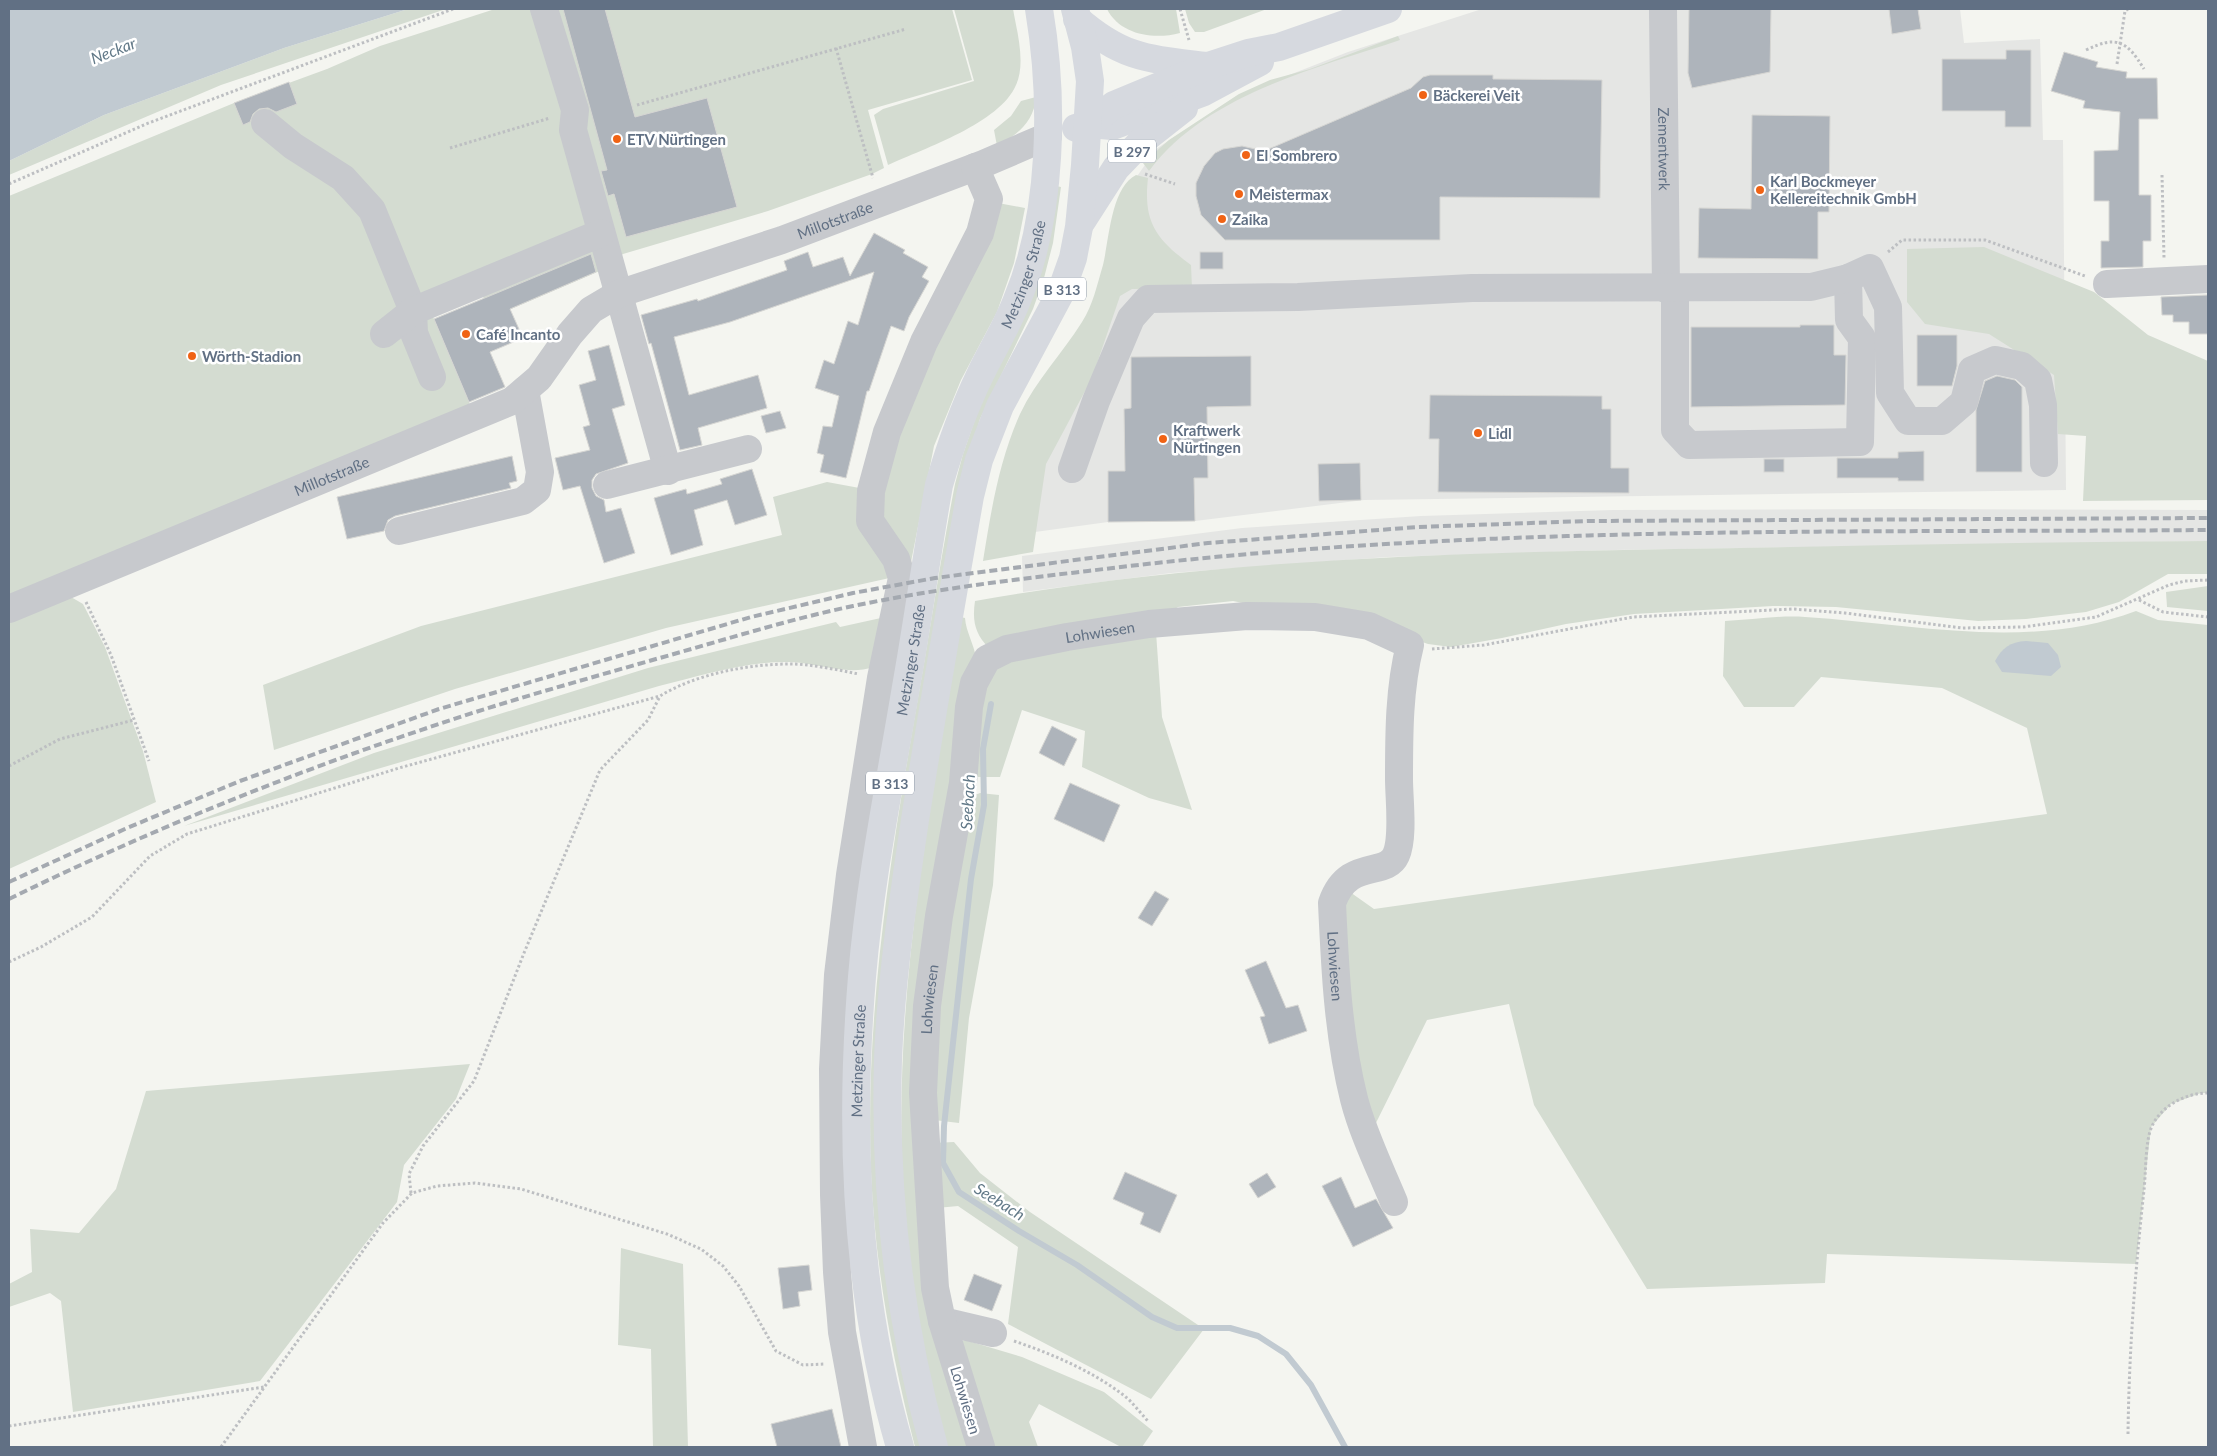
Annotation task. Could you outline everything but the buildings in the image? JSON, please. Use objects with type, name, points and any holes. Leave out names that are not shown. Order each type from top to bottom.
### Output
[{"type":"main road","name":"B 313","points":[[1038,9],[1049,90],[1048,136]]},
{"type":"main road","name":"B 297","points":[[1079,227],[1100,192],[1123,160],[1206,79],[1248,53],[1278,47],[1388,9]]},
{"type":"main road","name":"B 313","points":[[1076,14],[1085,47],[1090,81],[1100,125],[1079,227]]},
{"type":"main road","name":"B 297","points":[[1076,14],[1101,39],[1137,57],[1206,79]]},
{"type":"main road","name":"B 297","points":[[1048,136],[1100,125],[1114,105],[1206,79]]},
{"type":"main road","name":"Metzinger Straße","points":[[900,1447],[881,1371],[869,1293],[860,1213],[856,1118],[862,975],[878,852],[939,485],[951,444],[980,376],[1017,300],[1028,267],[1044,186],[1048,136]]},
{"type":"main road","name":"Metzinger Straße","points":[[934,1447],[909,1344],[895,1252],[890,1198],[888,1060],[900,925],[924,756],[970,496],[979,460],[1000,406],[1061,292],[1072,258],[1079,227]]},
{"type":"street","points":[[544,9],[575,110],[573,130],[668,471]]},
{"type":"street","name":"Zementwerk","points":[[1663,9],[1674,430],[1689,445],[1860,442],[1862,338],[1849,320],[1859,273]]},
{"type":"street","points":[[265,123],[293,146],[343,178],[372,210],[413,311],[414,333],[432,377]]},
{"type":"street","name":"Millotstraße","points":[[9,609],[512,400],[540,378],[570,334],[591,310],[618,294],[782,240],[975,167],[1048,136]]},
{"type":"street","name":"Metzinger Straße","points":[[863,1447],[847,1364],[837,1272],[833,1069],[838,975],[844,924],[881,678],[902,578],[896,559],[870,521],[870,491],[887,432],[924,342],[980,233],[989,199],[975,167]]},
{"type":"street","points":[[384,334],[413,311],[601,233]]},
{"type":"street","points":[[1072,469],[1096,401],[1131,318],[1148,299],[1298,297],[1472,288],[1670,289],[1811,287],[1859,273],[1888,307],[1890,393],[1908,421],[1942,421],[1964,402],[1972,370],[1995,360],[2022,366],[2038,380],[2043,405],[2044,463]]},
{"type":"street","points":[[2107,284],[2208,279]]},
{"type":"street","points":[[399,531],[523,500],[537,490],[540,472],[525,390]]},
{"type":"street","points":[[607,485],[668,471],[748,449]]},
{"type":"street","name":"Lohwiesen","points":[[981,1447],[942,1320],[935,1288],[923,1093],[925,1028],[939,916],[963,783],[968,707],[974,683],[987,658],[1007,649],[1067,637],[1149,624],[1247,616],[1315,617],[1369,626],[1410,645],[1402,673],[1399,751],[1400,824],[1397,853],[1390,862],[1349,876],[1340,885],[1332,903],[1340,1022],[1354,1100],[1394,1202]]},
{"type":"street","points":[[942,1320],[993,1333]]},
{"type":"path","points":[[9,184],[146,124],[454,9]]},
{"type":"path","points":[[1180,9],[1189,41]]},
{"type":"path","points":[[2117,64],[2125,11],[2128,9]]},
{"type":"path","points":[[637,105],[906,29]]},
{"type":"path","points":[[2086,50],[2104,41],[2120,43],[2134,54],[2144,69]]},
{"type":"path","points":[[836,48],[873,178]]},
{"type":"path","points":[[450,148],[575,110]]},
{"type":"path","points":[[1123,160],[1132,169],[1175,184]]},
{"type":"path","points":[[2162,175],[2165,281]]},
{"type":"path","points":[[1859,273],[1902,240],[1985,240],[2107,284]]},
{"type":"path","points":[[1410,645],[1438,650],[1484,645],[1633,617],[1793,609],[1845,613],[1962,628],[2023,627],[2096,617],[2138,600],[2168,585],[2185,581],[2208,580]]},
{"type":"path","points":[[77,581],[111,655],[149,761]]},
{"type":"path","points":[[2138,600],[2163,612],[2208,617]]},
{"type":"path","points":[[9,962],[41,947],[92,916],[150,856],[187,834],[399,768],[660,696],[676,686],[701,679],[759,666],[791,664],[881,678]]},
{"type":"path","points":[[412,1193],[409,1174],[424,1146],[474,1081],[527,944],[600,770],[648,720],[660,696]]},
{"type":"path","points":[[9,766],[60,739],[134,720]]},
{"type":"path","points":[[2128,1434],[2129,1363],[2134,1284],[2151,1127],[2160,1113],[2171,1104],[2201,1093],[2208,1093]]},
{"type":"path","points":[[221,1447],[383,1223],[412,1193],[437,1186],[475,1183],[521,1189],[667,1234],[701,1249],[723,1266],[739,1286],[776,1351],[803,1365],[847,1364]]},
{"type":"path","points":[[993,1333],[1046,1352],[1086,1371],[1123,1394],[1149,1422]]},
{"type":"path","points":[[9,1426],[265,1387]]},
{"type":"shaded area","points":[[408,9],[446,9],[221,85],[9,175],[9,161],[104,115],[284,48]]},
{"type":"shaded area","points":[[495,9],[952,9],[972,80],[868,110],[884,168],[872,174],[768,211],[623,254],[602,270],[492,317],[480,290],[431,312],[471,407],[9,603],[9,196],[234,103],[327,69],[380,46]]},
{"type":"shaded area","points":[[954,9],[1013,9],[1020,57],[1019,76],[1016,85],[1007,99],[978,123],[941,142],[888,165],[874,115],[883,109],[974,81]]},
{"type":"shaded area","points":[[1107,9],[1176,9],[1180,33],[1159,36],[1129,30],[1120,25]]},
{"type":"shaded area","points":[[1185,9],[1267,9],[1204,32],[1195,32],[1189,23]]},
{"type":"shaded area","points":[[1482,9],[1960,9],[1964,43],[2040,39],[2043,140],[2063,140],[2066,490],[1364,500],[1195,521],[1108,522],[1035,532],[1041,462],[1101,339],[1124,195],[1156,149],[1238,95],[1348,52]]},
{"type":"shaded area","points":[[1398,36],[1400,40],[1298,74],[1230,104],[1200,123],[1172,145],[1149,171],[1143,163],[1169,140],[1239,94],[1270,80],[1310,69]]},
{"type":"shaded area","points":[[1036,97],[1035,106],[1028,121],[1018,132],[997,146],[994,130],[1011,116],[1021,101]]},
{"type":"shaded area","points":[[1136,175],[1148,178],[1148,206],[1154,228],[1169,247],[1191,265],[1192,288],[1132,289],[1120,296],[1092,378],[1046,464],[1033,552],[983,561],[1001,468],[1020,414],[1041,378],[1074,334],[1089,309],[1103,265],[1116,202],[1128,181]]},
{"type":"shaded area","points":[[1056,186],[1061,187],[1053,243],[1044,278],[1033,309],[980,419],[969,455],[880,1013],[921,1447],[915,1447],[886,1311],[873,1207],[870,1115],[875,1000],[881,943],[905,772],[955,484],[963,454]]},
{"type":"shaded area","points":[[998,203],[1025,208],[1014,263],[997,312],[961,380],[934,446],[910,567],[877,524],[883,462]]},
{"type":"shaded area","points":[[1984,247],[2094,292],[2148,335],[2208,361],[2208,500],[2083,501],[2086,436],[2058,434],[2054,375],[1989,334],[1925,324],[1907,302],[1907,249]]},
{"type":"shaded area","points":[[827,482],[865,489],[894,577],[666,628],[455,689],[274,750],[263,685],[421,626],[782,535],[773,497]]},
{"type":"shaded area","points":[[1613,510],[2208,510],[2208,541],[1614,550],[1387,557],[1171,573],[1023,592],[1022,556],[1242,528],[1421,516]]},
{"type":"shaded area","points":[[2208,541],[2208,574],[2168,574],[2119,602],[2086,612],[2026,619],[1978,621],[1836,607],[1773,606],[1634,614],[1566,624],[1451,647],[1428,644],[1405,636],[1233,601],[1178,607],[1161,618],[989,648],[980,638],[974,621],[975,601],[1149,576],[1323,561],[1411,556],[1586,551]]},
{"type":"shaded area","points":[[2208,586],[2208,611],[2167,607],[2166,592]]},
{"type":"shaded area","points":[[71,597],[83,604],[105,647],[143,751],[156,802],[9,869],[9,619]]},
{"type":"shaded area","points":[[2136,611],[2158,620],[2208,625],[2208,1093],[2201,1093],[2171,1104],[2151,1127],[2136,1264],[1827,1254],[1825,1283],[1647,1289],[1534,1105],[1509,1004],[1427,1020],[1368,1139],[1335,894],[1340,885],[1374,909],[2047,814],[2027,728],[1942,688],[1821,677],[1794,707],[1744,707],[1723,676],[1725,621],[1795,617],[1972,632],[2014,632],[2055,630],[2096,623]]},
{"type":"shaded area","points":[[890,616],[873,667],[843,670],[800,663],[773,662],[724,670],[659,686],[184,826],[374,753],[648,668],[836,622],[840,627]]},
{"type":"shaded area","points":[[961,617],[965,618],[976,658],[921,1126],[976,1447],[947,1447],[915,1308],[907,1245],[902,1161],[902,1092],[910,956],[928,820]]},
{"type":"shaded area","points":[[1156,632],[1162,717],[1192,810],[1149,798],[1082,767],[1085,731],[1022,710],[1000,777],[973,777],[976,703],[995,662]]},
{"type":"shaded area","points":[[980,793],[999,795],[993,885],[969,1018],[959,1123],[934,1120],[940,1005],[948,925],[970,797]]},
{"type":"shaded area","points":[[470,1064],[456,1099],[404,1165],[397,1202],[260,1381],[73,1412],[61,1301],[50,1293],[9,1307],[9,1284],[32,1272],[30,1229],[79,1233],[116,1189],[146,1091]]},
{"type":"shaded area","points":[[954,1142],[980,1173],[1030,1212],[1204,1329],[1151,1399],[1008,1324],[1018,1247],[958,1206],[937,1208],[933,1143]]},
{"type":"shaded area","points":[[621,1248],[683,1264],[688,1447],[653,1447],[651,1349],[618,1345]]},
{"type":"shaded area","points":[[965,1340],[1022,1357],[1104,1392],[1153,1431],[1142,1447],[1121,1447],[1039,1404],[1029,1422],[1038,1447],[987,1447],[955,1342]]},
{"type":"water","name":"Neckar","points":[[9,9],[408,9],[284,48],[104,115],[9,161]]},
{"type":"water","points":[[2026,641],[2048,643],[2058,655],[2061,667],[2051,676],[2002,672],[1995,661],[2001,653],[2011,644]]},
{"type":"waterway","name":"Seebach","points":[[991,704],[983,749],[984,805],[971,879],[944,1126],[943,1163],[959,1192],[1019,1231],[1077,1265],[1152,1317],[1177,1328],[1230,1328],[1258,1336],[1286,1354],[1311,1385],[1345,1447]]},
{"type":"railway","points":[[9,882],[127,828],[240,781],[439,709],[751,617],[853,593],[935,578],[1208,543],[1418,527],[1587,521],[2208,518]]},
{"type":"railway","points":[[9,899],[114,850],[221,804],[329,762],[439,724],[547,690],[778,624],[853,606],[911,595],[1088,571],[1228,556],[1367,545],[1647,534],[2208,530]]},
{"type":"place","name":"Bäckerei Veit","points":[[1423,95]]},
{"type":"place","name":"ETV Nürtingen","points":[[617,139]]},
{"type":"place","name":"El Sombrero","points":[[1246,155]]},
{"type":"place","name":"Karl Bockmeyer Kellereitechnik GmbH","points":[[1760,190]]},
{"type":"place","name":"Meistermax","points":[[1239,194]]},
{"type":"place","name":"Zaika","points":[[1222,219]]},
{"type":"place","name":"Café Incanto","points":[[466,334]]},
{"type":"place","name":"Wörth-Stadion","points":[[192,356]]},
{"type":"place","name":"Lidl","points":[[1478,433]]},
{"type":"place","name":"Kraftwerk Nürtingen","points":[[1163,439]]}]
